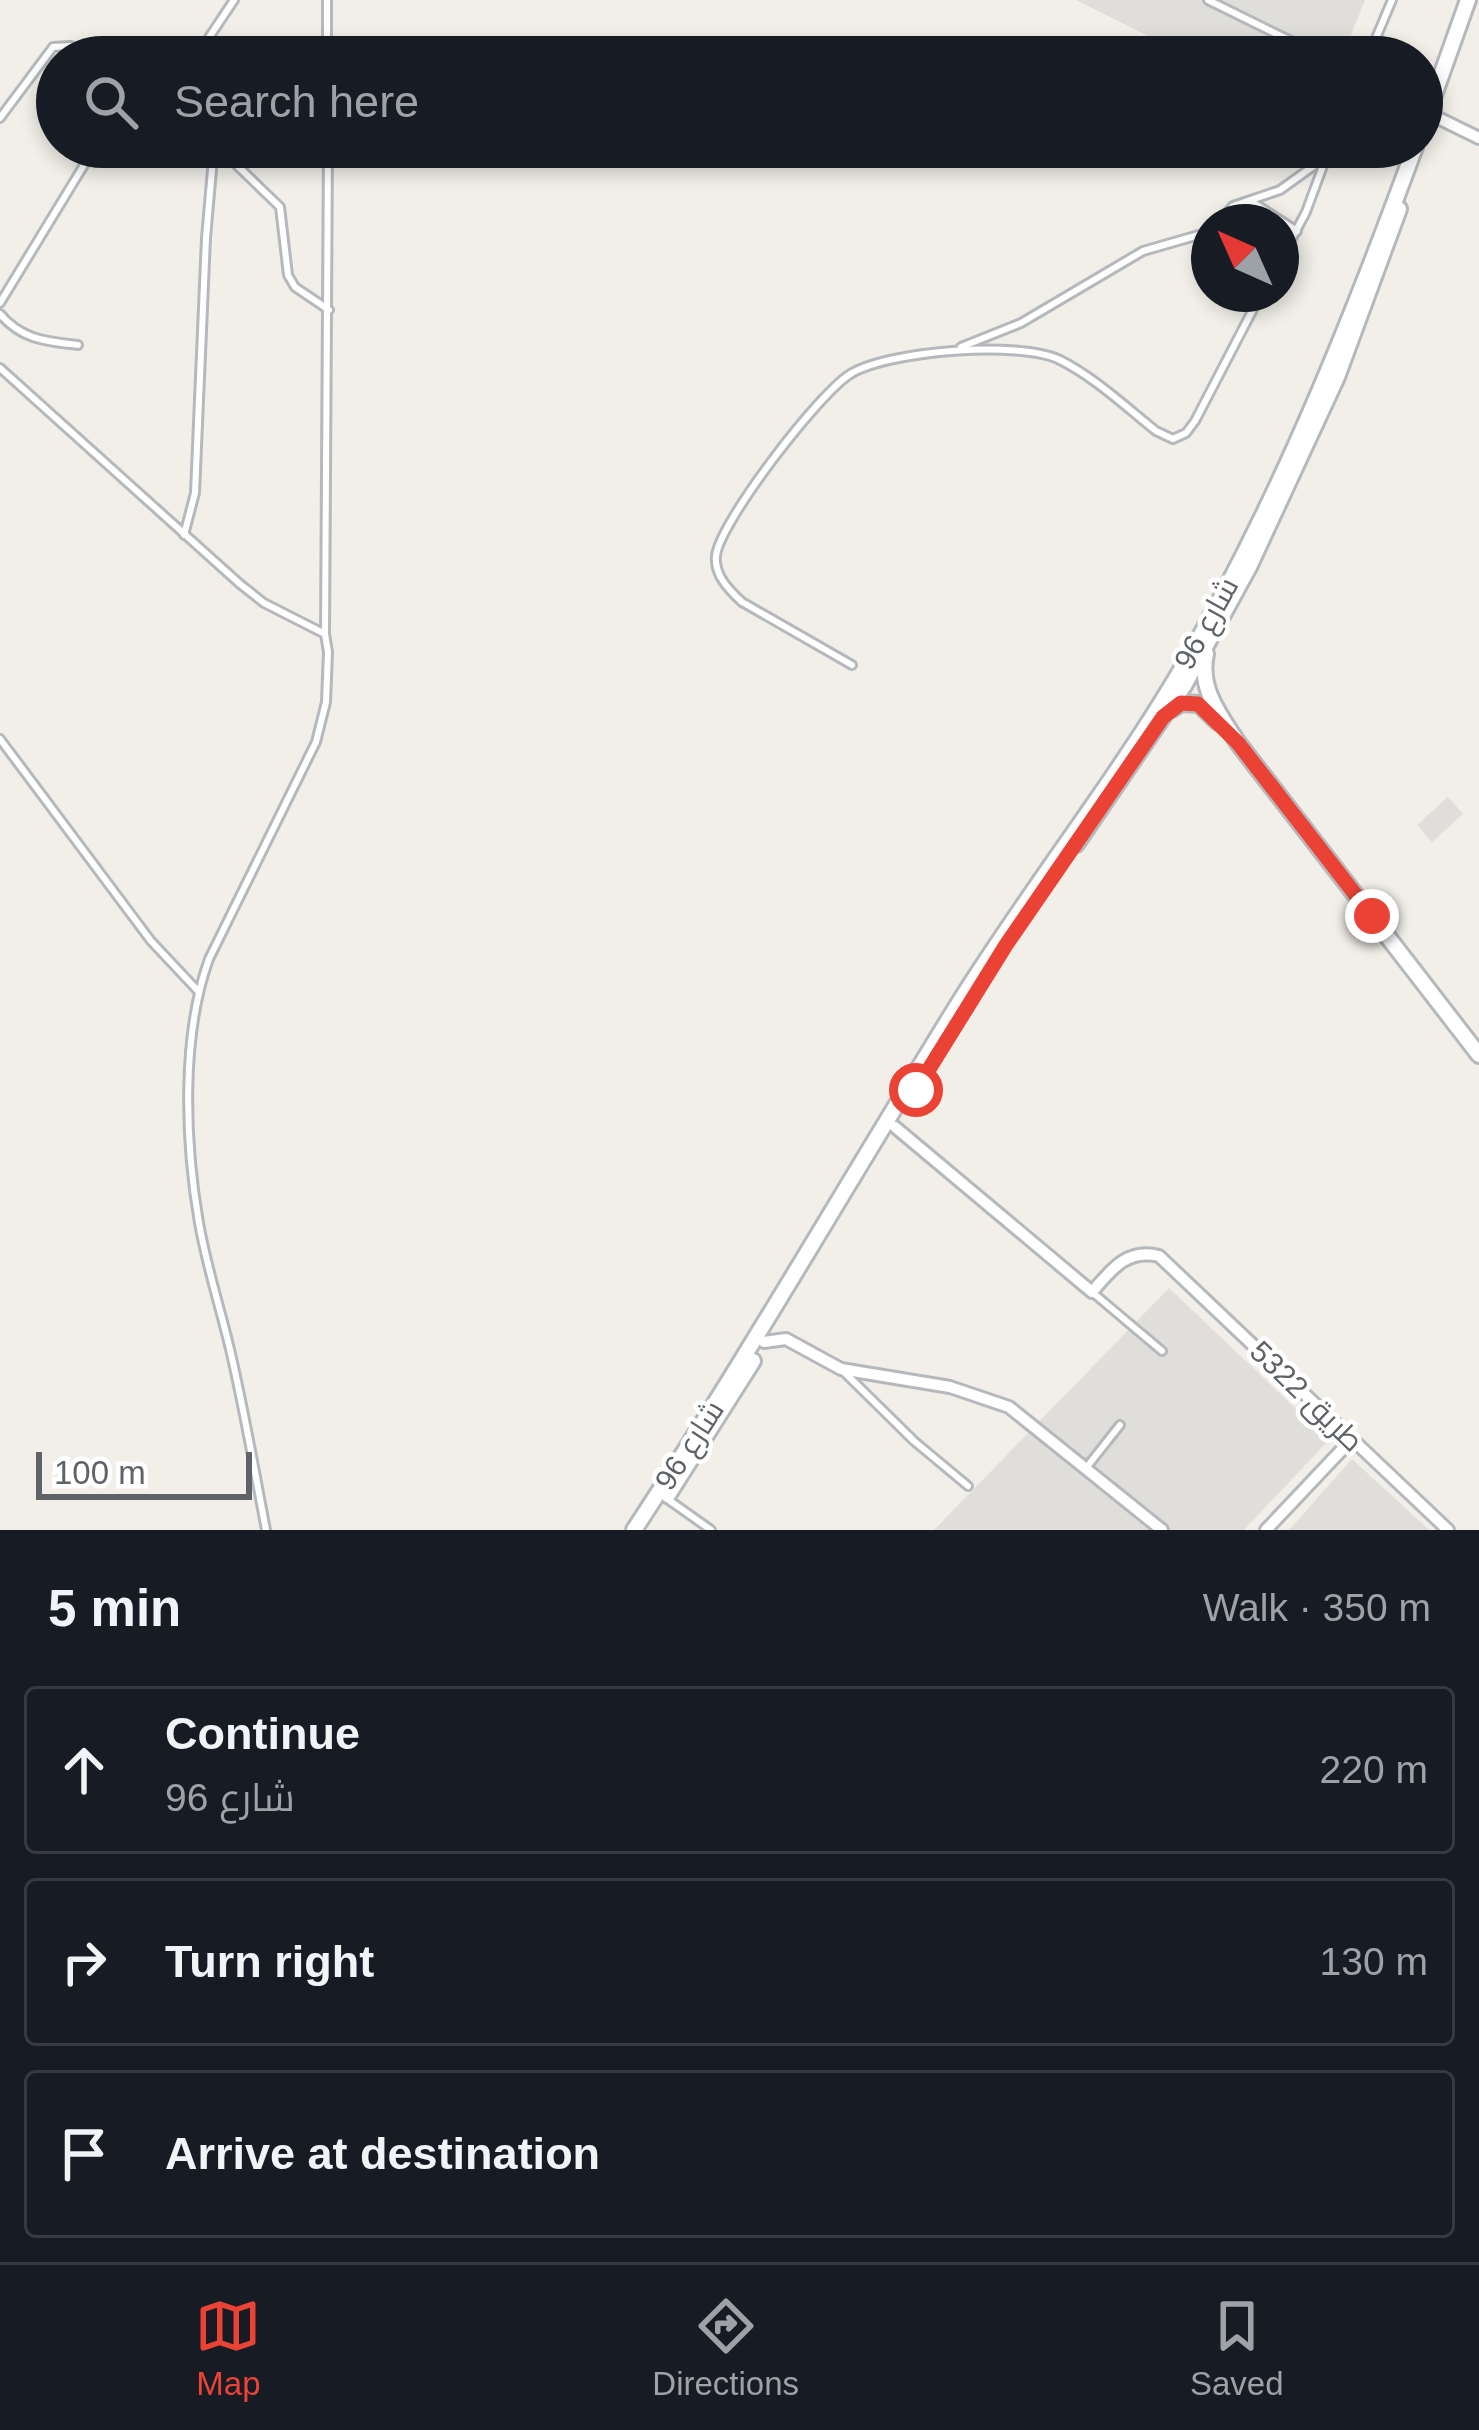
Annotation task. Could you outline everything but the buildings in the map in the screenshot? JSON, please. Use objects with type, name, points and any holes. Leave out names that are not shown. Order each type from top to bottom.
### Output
[{"type":"street","points":[[1443,70],[1468,0]]},
{"type":"street","points":[[1443,127],[1479,138]]},
{"type":"street","name":"شارع 96","points":[[645,1530],[1006,945],[1209,643],[1337,377],[1403,198],[1407,169]]},
{"type":"street","name":"شارع 96","points":[[634,1530],[953,1012],[1199,638],[1327,374],[1407,169]]},
{"type":"street","points":[[1209,643],[1205,681],[1238,743],[1479,1055]]},
{"type":"street","points":[[1163,717],[1181,703],[1198,704],[1238,743]]},
{"type":"street","points":[[895,1127],[1092,1292]]},
{"type":"street","name":"طريق 5322","points":[[1092,1292],[1126,1257],[1144,1252],[1167,1263],[1448,1530]]},
{"type":"street","points":[[764,1342],[786,1339],[841,1369],[950,1388],[1009,1408],[1162,1530]]},
{"type":"street","points":[[1266,1530],[1352,1439]]},
{"type":"lane","points":[[210,36],[234,0]]},
{"type":"lane","points":[[327,0],[328,36]]},
{"type":"lane","points":[[1208,0],[1281,36]]},
{"type":"lane","points":[[1377,36],[1392,0]]},
{"type":"lane","points":[[0,118],[36,70]]},
{"type":"lane","points":[[0,303],[81,168]]},
{"type":"lane","points":[[184,535],[195,493],[206,238],[214,168]]},
{"type":"lane","points":[[238,168],[280,207],[288,275],[295,287],[329,310]]},
{"type":"lane","points":[[266,1530],[232,1354],[199,1220],[190,1070],[198,991],[209,958],[316,742],[326,702],[328,168]]},
{"type":"lane","points":[[1242,204],[1280,190],[1312,168]]},
{"type":"lane","points":[[1299,228],[1322,168]]},
{"type":"lane","points":[[852,665],[742,602],[727,588],[716,566],[723,533],[815,405],[838,381],[858,369],[958,349],[1021,322],[1143,251],[1191,237]]},
{"type":"lane","points":[[958,349],[1024,350],[1059,359],[1173,439],[1195,421],[1252,312]]},
{"type":"lane","points":[[0,314],[32,339],[78,345]]},
{"type":"lane","points":[[0,368],[264,603],[325,634]]},
{"type":"lane","points":[[0,739],[151,941],[198,991]]},
{"type":"lane","points":[[1092,1292],[1162,1351]]},
{"type":"lane","points":[[841,1369],[914,1442],[968,1486]]},
{"type":"lane","points":[[1086,1468],[1120,1425]]},
{"type":"lane","points":[[666,1498],[711,1530]]},
{"type":"shaded area","points":[[1076,0],[1365,0],[1350,36],[1148,36]]},
{"type":"shaded area","points":[[1448,797],[1463,814],[1432,842],[1417,825]]},
{"type":"shaded area","points":[[1169,1288],[1329,1440],[1244,1530],[934,1530]]},
{"type":"shaded area","points":[[1352,1459],[1429,1530],[1289,1530]]},
{"type":"route","points":[[916,1090],[1006,945],[1163,717],[1181,703],[1207,710],[1238,743],[1372,916]]}]
